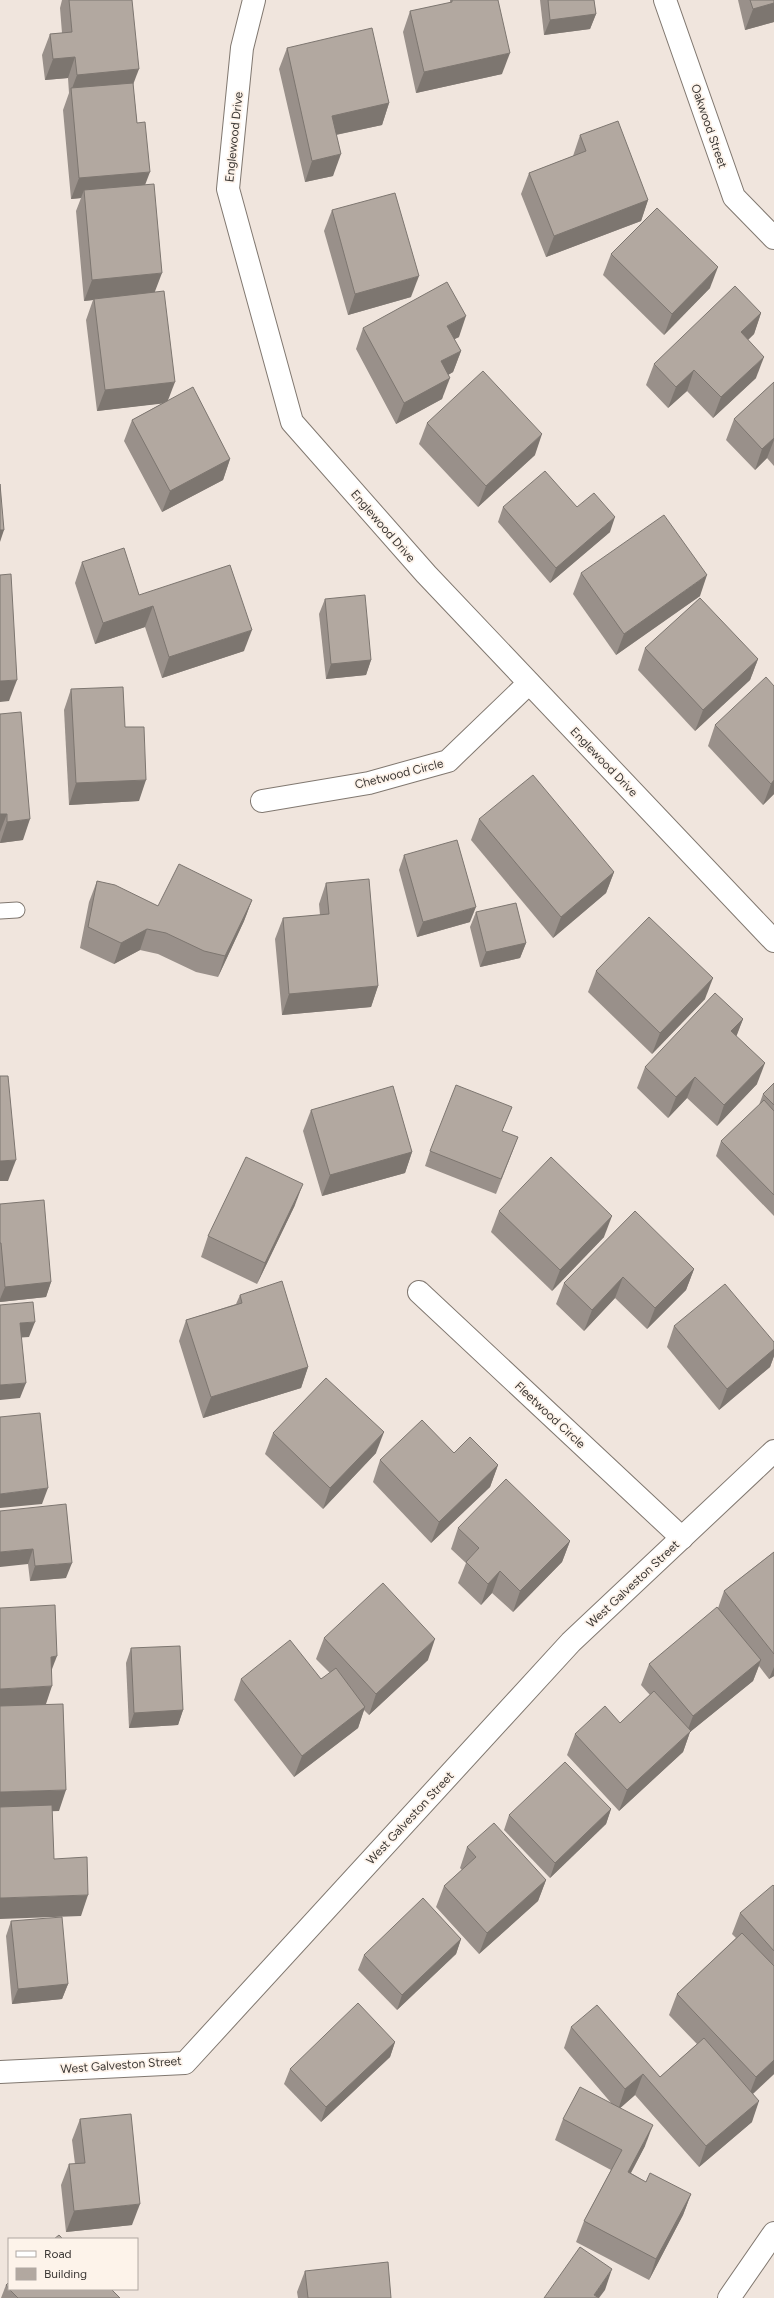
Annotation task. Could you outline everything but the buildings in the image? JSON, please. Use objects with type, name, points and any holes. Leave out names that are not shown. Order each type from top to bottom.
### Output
[{"type":"street","name":"Englewood Drive","points":[[254,0],[242,48],[228,189],[292,422],[426,574],[774,941]]},
{"type":"street","name":"Oakwood Street","points":[[665,0],[734,197],[774,238]]},
{"type":"street","name":"Chetwood Circle","points":[[262,801],[369,783],[448,761],[529,683]]},
{"type":"street","name":"Fleetwood Circle","points":[[419,1292],[682,1538]]},
{"type":"street","name":"West Galveston Street","points":[[0,2072],[185,2063],[571,1642],[774,1451]]},
{"type":"street","points":[[729,2298],[774,2233]]},
{"type":"lane","points":[[0,911],[17,910]]}]
